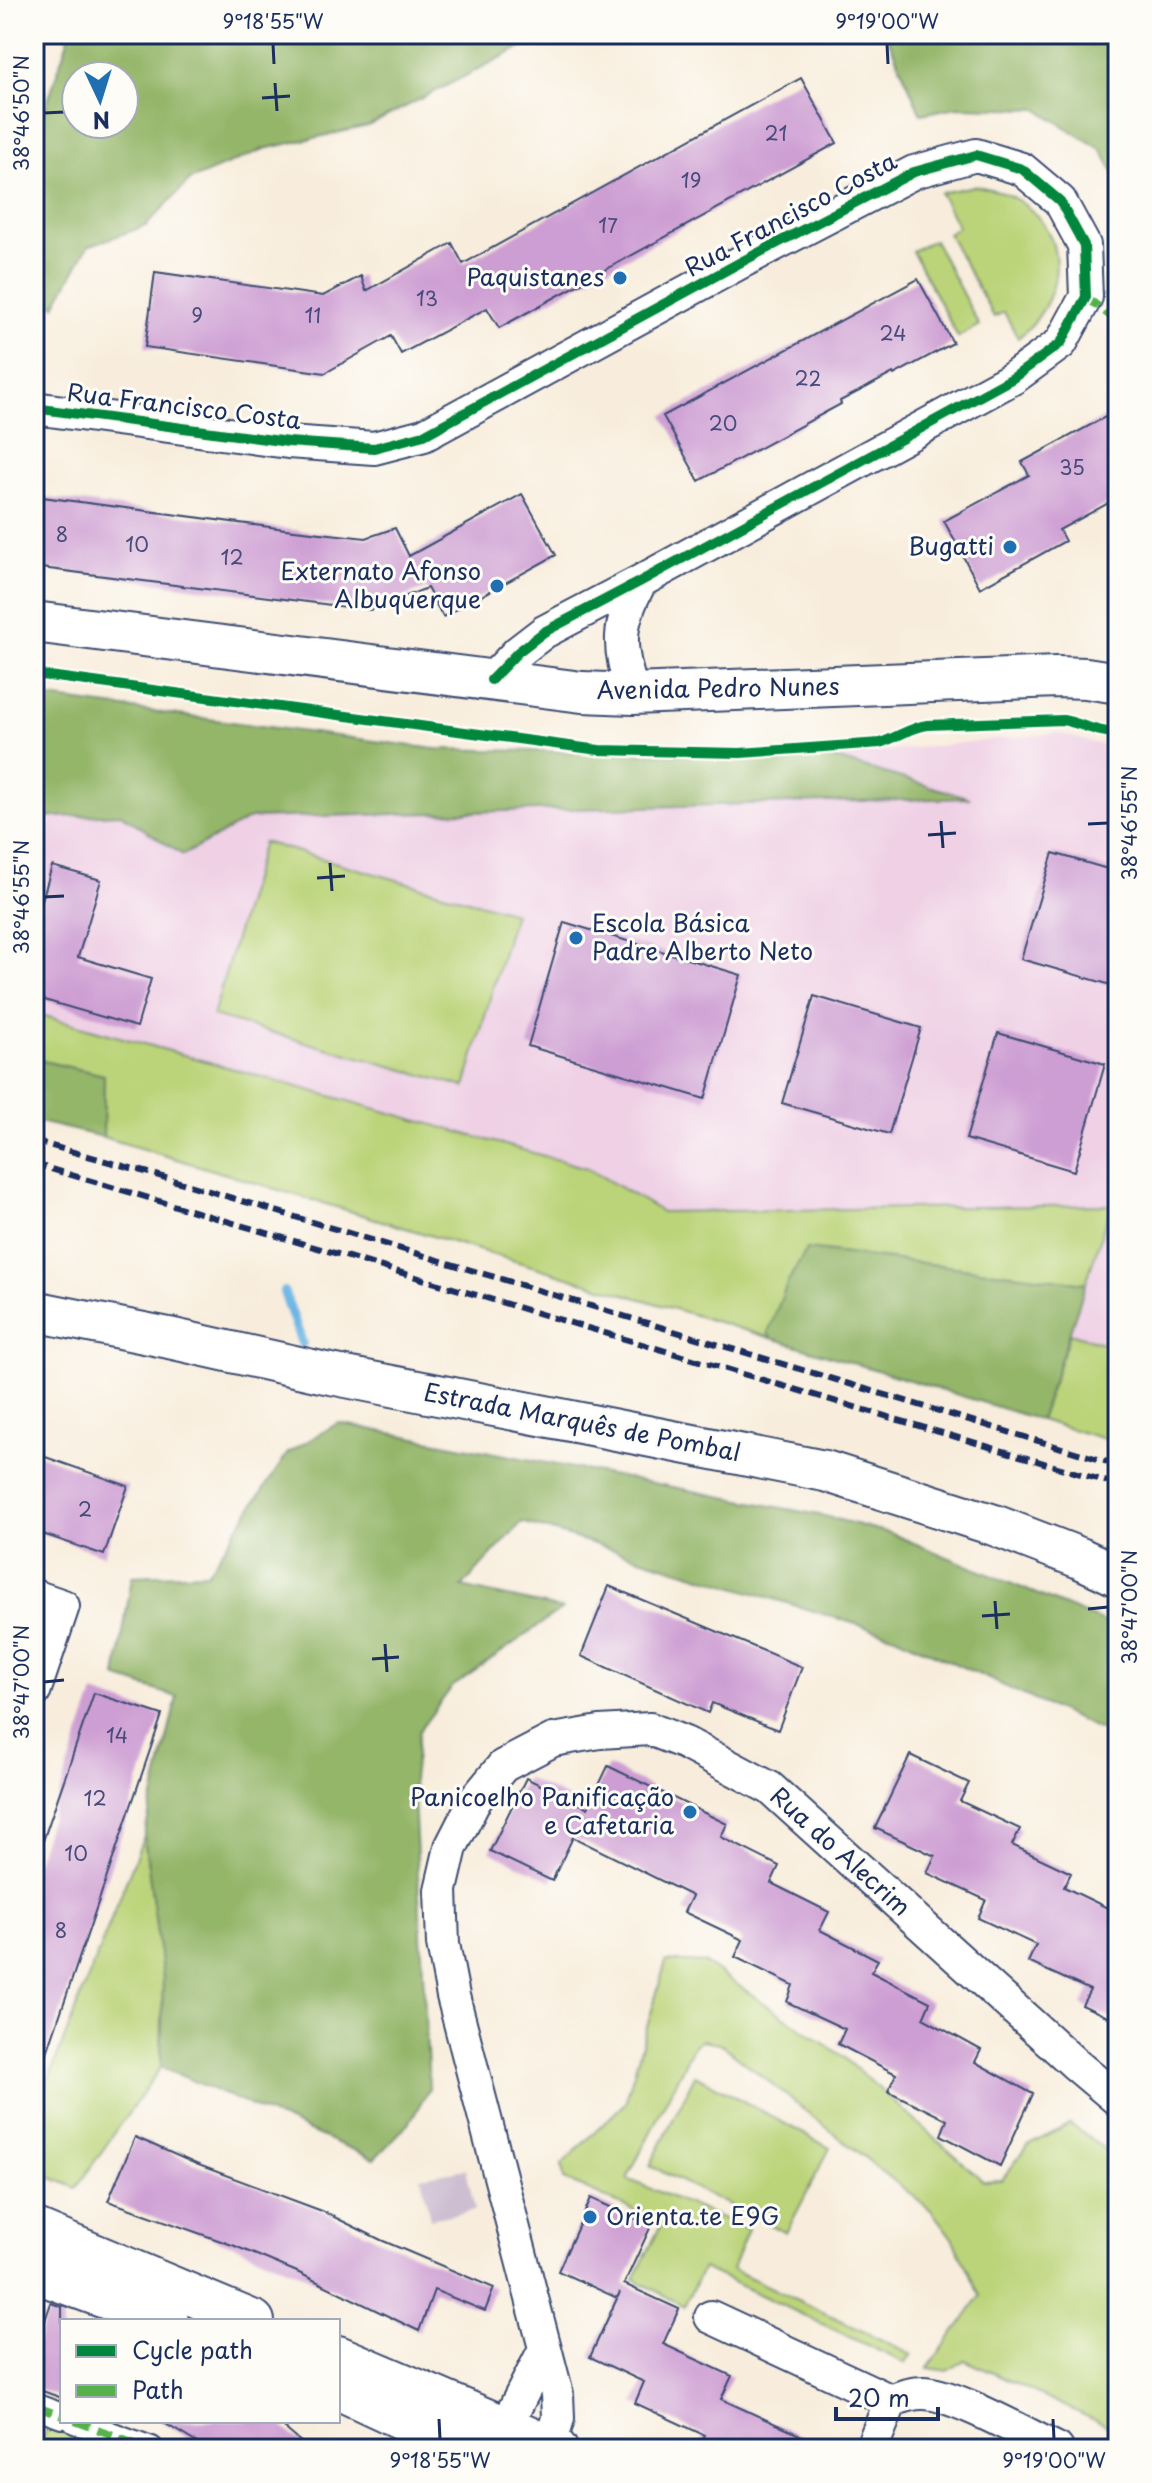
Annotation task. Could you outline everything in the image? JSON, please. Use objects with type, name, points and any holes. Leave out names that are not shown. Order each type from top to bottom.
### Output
[{"type":"street","name":"Rua Francisco Costa","points":[[34,408],[288,442],[374,448],[424,435],[741,262],[914,172],[976,155],[1022,169],[1060,201],[1084,245],[1086,297],[1061,343],[1013,378],[544,632],[518,652],[491,680]]},
{"type":"street","points":[[633,694],[621,649],[621,630],[629,602],[641,581]]},
{"type":"street","name":"Avenida Pedro Nunes","points":[[34,622],[582,692],[633,694],[1057,677],[1118,683]]},
{"type":"street","name":"Estrada Marquês de Pombal","points":[[34,1311],[337,1375],[825,1471],[994,1525],[1118,1576]]},
{"type":"street","points":[[34,1692],[48,1601]]},
{"type":"street","name":"Rua do Alecrim","points":[[552,2448],[558,2418],[557,2394],[453,1996],[443,1944],[441,1890],[451,1847],[475,1800],[503,1766],[553,1740],[600,1732],[650,1729],[685,1743],[770,1788],[1118,2100]]},
{"type":"street","points":[[38,2242],[249,2319]]},
{"type":"street","points":[[34,2272],[163,2319]]},
{"type":"street","points":[[711,2317],[891,2401]]},
{"type":"street","points":[[499,2438],[545,2349]]},
{"type":"street","points":[[340,2357],[499,2438],[552,2448]]},
{"type":"street","points":[[340,2390],[467,2449]]},
{"type":"street","points":[[871,2449],[891,2401],[907,2394],[925,2392],[948,2398],[1057,2449]]},
{"type":"street","points":[[37,2407],[60,2415]]},
{"type":"street","points":[[80,2423],[151,2449]]},
{"type":"shaded area","name":"Escola Básica Padre Alberto Neto","points":[[91,727],[432,765],[829,757],[1057,733],[1118,749],[1118,1348],[1070,1333],[1110,1205],[662,1212],[587,1168],[34,1013],[34,863]]},
{"type":"shaded area","points":[[466,2169],[475,2210],[430,2219],[421,2177]]},
{"type":"green space","points":[[70,34],[547,34],[368,126],[264,149],[190,180],[146,226],[88,246],[55,306],[34,283],[34,143],[60,64],[60,140],[140,140],[140,60],[61,60]]},
{"type":"green space","points":[[886,34],[1118,34],[1118,181],[1102,150],[1037,109],[957,107],[921,114]]},
{"type":"green space","points":[[974,186],[1003,193],[1026,206],[1043,224],[1053,245],[1056,268],[1051,292],[1039,316],[1018,338],[1004,312],[994,317],[948,234],[958,227],[940,193]]},
{"type":"green space","points":[[934,240],[979,325],[958,337],[912,251]]},
{"type":"green space","points":[[34,696],[435,749],[829,757],[970,798],[250,818],[183,855],[121,814],[34,818]]},
{"type":"green space","points":[[263,842],[514,913],[465,1087],[213,1016]]},
{"type":"green space","points":[[34,1013],[587,1168],[662,1212],[1111,1205],[1086,1283],[807,1249],[768,1332],[771,1338],[103,1137],[104,1075],[34,1059]]},
{"type":"green space","points":[[34,1059],[104,1075],[103,1137],[34,1121]]},
{"type":"green space","points":[[807,1249],[1086,1283],[1040,1420],[771,1338],[768,1333],[788,1281]]},
{"type":"green space","points":[[1070,1333],[1118,1348],[1118,1443],[1040,1420]]},
{"type":"green space","points":[[338,1423],[824,1516],[890,1533],[1118,1628],[1118,1738],[895,1636],[522,1522],[462,1587],[562,1609],[452,1687],[419,1731],[413,1779],[429,2088],[410,2122],[374,2159],[161,2067],[163,1978],[144,1836],[177,1697],[116,1677],[132,1576],[207,1573],[288,1453]]},
{"type":"green space","points":[[144,1836],[163,1978],[161,2067],[76,2188],[34,2170],[34,2116]]},
{"type":"green space","points":[[666,1961],[705,1963],[841,2055],[983,2181],[1002,2180],[1027,2146],[1070,2124],[1118,2159],[1118,2431],[965,2360],[948,2371],[928,2368],[981,2296],[952,2238],[931,2210],[720,2043],[701,2040],[694,2045],[627,2179],[748,2229],[732,2269],[912,2354],[905,2363],[703,2268],[684,2306],[634,2279],[662,2223],[564,2179],[562,2164],[625,2103]]},
{"type":"green space","points":[[695,2075],[830,2148],[786,2233],[650,2166]]},
{"type":"green space","points":[[51,2421],[132,2449],[37,2449]]},
{"type":"building","points":[[801,78],[837,143],[499,328],[487,308],[401,354],[391,336],[325,373],[145,347],[155,272],[323,296],[361,276],[366,291],[452,243],[463,264]]},
{"type":"building","points":[[918,279],[953,343],[840,401],[841,404],[699,481],[663,416]]},
{"type":"building","points":[[1107,416],[1118,436],[1118,498],[1059,530],[1065,541],[980,588],[944,521],[1029,475],[1022,462]]},
{"type":"building","points":[[522,494],[556,555],[443,617],[427,588],[370,610],[34,567],[34,496],[366,538],[395,528],[409,556]]},
{"type":"building","points":[[1053,853],[1118,872],[1118,987],[1021,959]]},
{"type":"building","points":[[52,866],[101,880],[78,957],[151,979],[137,1027],[34,997],[34,928]]},
{"type":"building","points":[[564,922],[741,975],[705,1099],[528,1046]]},
{"type":"building","points":[[814,996],[921,1028],[889,1134],[782,1103]]},
{"type":"building","points":[[998,1033],[1105,1064],[1074,1171],[966,1139]]},
{"type":"building","points":[[34,1453],[128,1486],[104,1555],[34,1531]]},
{"type":"building","points":[[609,1586],[802,1667],[778,1730],[712,1703],[708,1713],[581,1656]]},
{"type":"building","points":[[94,1693],[162,1715],[39,2076],[34,2075],[34,1867]]},
{"type":"building","points":[[910,1755],[969,1783],[960,1801],[1020,1829],[1012,1845],[1071,1873],[1064,1887],[1118,1913],[1118,2022],[1082,2005],[1090,1990],[1028,1962],[1036,1945],[978,1918],[986,1900],[927,1873],[935,1856],[875,1828]]},
{"type":"building","points":[[608,1766],[727,1824],[721,1837],[779,1866],[771,1883],[829,1912],[820,1930],[878,1960],[871,1972],[930,2002],[923,2018],[981,2050],[975,2062],[1033,2094],[1000,2166],[941,2135],[947,2120],[888,2091],[896,2074],[838,2044],[845,2029],[787,2002],[793,1985],[735,1957],[743,1940],[684,1912],[692,1896],[573,1837],[552,1881],[490,1851],[526,1778],[588,1808]]},
{"type":"building","points":[[135,2137],[196,2164],[322,2211],[494,2288],[485,2311],[434,2290],[419,2331],[235,2246],[108,2201]]},
{"type":"building","points":[[591,2198],[651,2226],[624,2284],[679,2309],[663,2344],[732,2376],[721,2399],[830,2449],[698,2449],[704,2435],[635,2403],[644,2382],[590,2357],[620,2292],[617,2298],[558,2271]]},
{"type":"building","points":[[51,2303],[62,2307],[60,2397],[34,2388],[34,2352]]},
{"type":"building","points":[[164,2423],[278,2423],[309,2449],[207,2449]]},
{"type":"waterway","points":[[284,1292],[302,1343]]},
{"type":"railway","points":[[34,1141],[1118,1465]]},
{"type":"railway","points":[[34,1164],[1118,1485]]},
{"type":"marked path","points":[[1086,297],[1118,322]]},
{"type":"marked path","points":[[37,2407],[60,2415]]},
{"type":"marked path","points":[[80,2423],[151,2449]]},
{"type":"cycle path","points":[[34,408],[288,442],[374,448],[424,435],[741,262],[914,172],[976,155],[1022,169],[1060,201],[1084,245],[1086,297],[1061,343],[1013,378],[544,632],[518,652],[491,680]]},
{"type":"cycle path","points":[[34,674],[599,750],[740,753],[880,743],[928,725],[1063,720],[1103,732],[1118,733]]},
{"type":"place","name":"Paquistanes","points":[[620,278]]},
{"type":"place","name":"Bugatti","points":[[1010,547]]},
{"type":"place","name":"Externato Afonso Albuquerque","points":[[497,586]]},
{"type":"place","name":"Escola Básica Padre Alberto Neto","points":[[576,938]]},
{"type":"place","name":"Panicoelho Panificação e Cafetaria","points":[[690,1812]]},
{"type":"place","name":"Orienta.te E9G","points":[[590,2217]]}]
